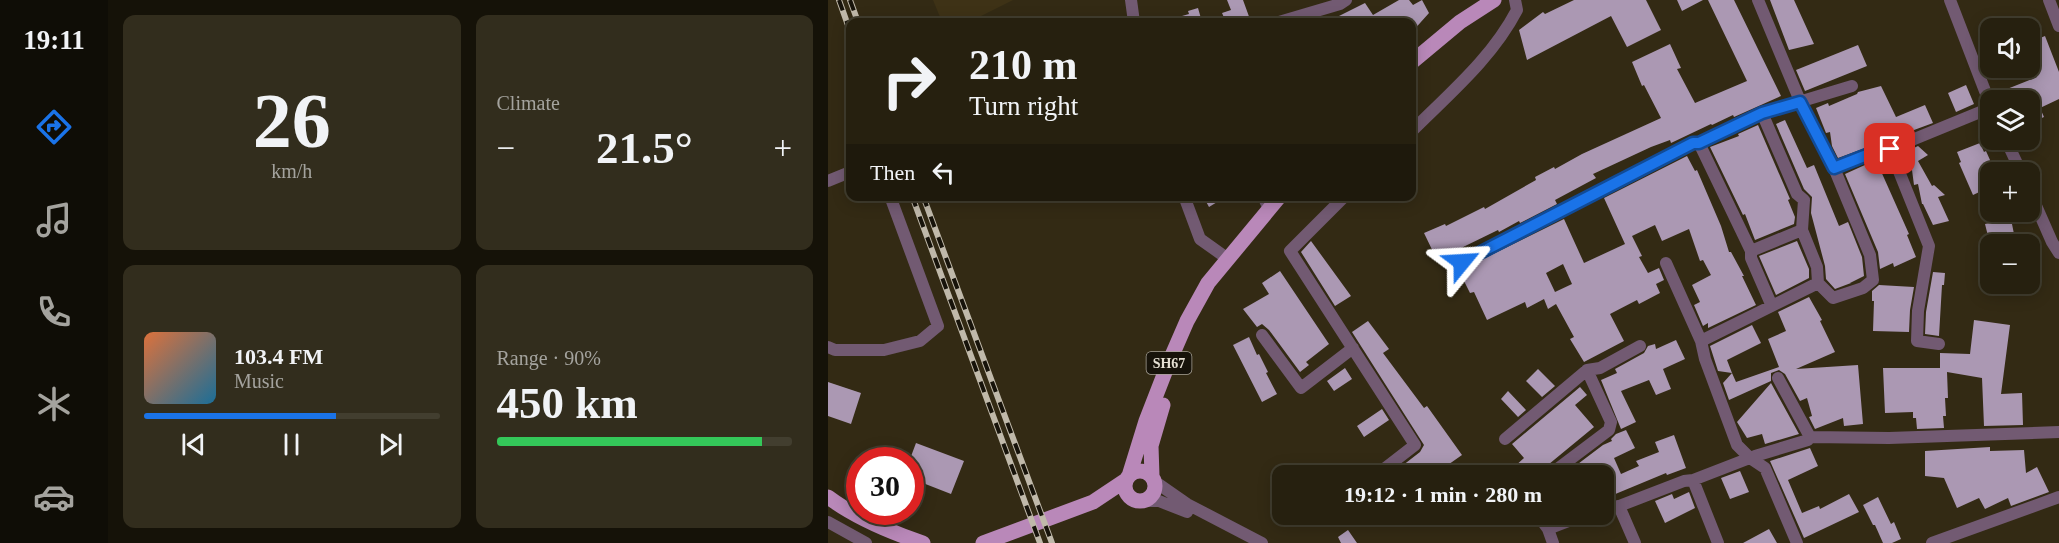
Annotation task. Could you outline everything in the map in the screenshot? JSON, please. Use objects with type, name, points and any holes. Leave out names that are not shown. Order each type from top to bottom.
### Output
[{"type":"main road","points":[[1416,59],[1460,22],[1494,0]]},
{"type":"main road","name":"SH67","points":[[1228,259],[1192,333],[1159,416],[1151,446],[1153,478],[1156,485],[1153,495],[1138,500],[1125,490],[1128,478],[1146,421],[1187,321],[1208,283],[1228,259],[1266,203]]},
{"type":"main road","points":[[990,540],[1093,502],[1138,471],[1148,473],[1153,478]]},
{"type":"main road","points":[[828,497],[877,525],[923,543]]},
{"type":"main road","points":[[1093,502],[1138,500]]},
{"type":"main road","points":[[828,505],[867,528],[899,543]]},
{"type":"street","points":[[1131,0],[1133,18]]},
{"type":"street","points":[[1293,18],[1340,4],[1346,0]]},
{"type":"street","points":[[1416,127],[1485,59],[1509,27],[1517,10],[1515,0]]},
{"type":"street","points":[[1758,0],[1800,102],[1834,168],[1870,255],[1873,280],[1863,288],[1833,298],[1818,283],[1817,267],[1802,230],[1804,200],[1797,194],[1762,113]]},
{"type":"street","points":[[1950,0],[1984,90]]},
{"type":"street","points":[[2049,0],[2059,26]]},
{"type":"street","points":[[1462,262],[1693,143],[1699,143],[1762,113],[1852,86]]},
{"type":"street","points":[[1834,168],[1882,149],[1890,149],[1980,110]]},
{"type":"street","points":[[1699,143],[1751,251],[1751,258],[1771,304]]},
{"type":"street","points":[[1890,149],[1929,246],[1918,310],[1917,341],[1939,344]]},
{"type":"street","points":[[828,181],[846,174]]},
{"type":"street","points":[[828,347],[835,350],[884,350],[920,341],[938,326],[892,201]]},
{"type":"street","points":[[1186,201],[1200,239],[1228,259]]},
{"type":"street","points":[[1340,201],[1290,250],[1415,445],[1389,465]]},
{"type":"street","points":[[2040,215],[2059,253]]},
{"type":"street","points":[[1751,251],[1802,230]]},
{"type":"street","points":[[1666,263],[1701,341],[1705,359],[1737,445],[1765,468],[1797,543]]},
{"type":"street","points":[[1701,341],[1771,304],[1818,283]]},
{"type":"street","points":[[1262,335],[1301,388],[1353,348]]},
{"type":"street","points":[[1505,439],[1587,369],[1600,368],[1640,346]]},
{"type":"street","points":[[1563,465],[1609,430],[1611,422],[1587,369]]},
{"type":"street","points":[[1778,378],[1810,437]]},
{"type":"street","points":[[1614,507],[1750,458],[1808,440],[1810,437],[1889,438],[2059,432]]},
{"type":"street","points":[[1153,478],[1187,504],[1262,543]]},
{"type":"street","points":[[1693,480],[1718,543]]},
{"type":"street","points":[[1932,543],[2059,497]]},
{"type":"street","points":[[1138,500],[1159,501],[1175,506],[1251,543]]},
{"type":"street","points":[[1619,506],[1635,543]]},
{"type":"street","points":[[828,522],[866,543]]},
{"type":"street","points":[[1545,525],[1553,543]]},
{"type":"street","points":[[1548,529],[1558,525]]},
{"type":"shaded area","points":[[933,0],[1013,0],[977,18],[940,18]]},
{"type":"building","points":[[1227,0],[1243,0],[1250,18],[1224,18],[1222,13],[1231,10]]},
{"type":"building","points":[[1399,0],[1409,0],[1413,5],[1422,0],[1429,13],[1416,28],[1416,18],[1335,18],[1365,3],[1373,15]]},
{"type":"building","points":[[1574,0],[1646,0],[1661,30],[1627,47],[1611,16],[1527,60],[1519,30],[1543,12],[1545,14]]},
{"type":"building","points":[[1677,0],[1703,0],[1682,11]]},
{"type":"building","points":[[1708,0],[1734,0],[1781,96],[1671,143],[1670,140],[1651,147],[1593,174],[1596,178],[1555,200],[1557,204],[1520,223],[1519,221],[1499,232],[1498,230],[1438,262],[1424,233],[1445,224],[1446,226],[1484,207],[1485,209],[1554,167],[1555,169],[1582,154],[1661,118],[1644,85],[1642,86],[1632,62],[1670,44],[1681,68],[1677,69],[1695,103],[1747,81]]},
{"type":"building","points":[[1770,0],[1794,0],[1814,44],[1789,50]]},
{"type":"building","points":[[1198,8],[1201,18],[1175,18],[1189,14],[1188,11]]},
{"type":"building","points":[[2045,36],[2059,72],[2059,99],[2040,108],[2040,90],[2004,90],[2040,78],[2040,38]]},
{"type":"building","points":[[1858,45],[1867,66],[1805,91],[1796,70]]},
{"type":"building","points":[[1966,85],[1974,104],[1956,112],[1948,93]]},
{"type":"building","points":[[1881,86],[1896,117],[1925,105],[1933,123],[1838,158],[1832,146],[1830,132],[1826,133],[1816,108],[1828,103],[1829,106],[1858,92]]},
{"type":"building","points":[[1785,120],[1807,168],[1814,165],[1839,226],[1848,222],[1862,257],[1864,276],[1835,289],[1826,279],[1825,266],[1811,213],[1812,197],[1804,189],[1776,124]]},
{"type":"building","points":[[1758,125],[1790,199],[1788,200],[1795,217],[1794,224],[1755,240],[1745,214],[1743,215],[1710,147],[1739,136],[1738,134]]},
{"type":"building","points":[[1980,143],[1980,150],[1986,151],[1990,162],[1980,162],[1980,192],[1973,195],[1959,163],[1961,162],[1957,152]]},
{"type":"building","points":[[1918,146],[1928,155],[1918,161],[1932,186],[1934,185],[1945,195],[1938,197],[1949,221],[1933,225],[1922,204],[1918,184],[1914,185],[1912,170],[1903,160],[1901,154]]},
{"type":"building","points":[[1687,156],[1695,171],[1697,170],[1721,226],[1729,252],[1744,276],[1742,276],[1756,305],[1708,328],[1708,323],[1703,326],[1694,305],[1700,302],[1692,285],[1711,275],[1703,260],[1700,261],[1689,229],[1662,241],[1655,225],[1632,236],[1642,256],[1639,257],[1648,273],[1659,268],[1664,280],[1656,284],[1660,293],[1639,304],[1637,300],[1610,314],[1624,341],[1584,362],[1570,339],[1574,337],[1556,304],[1548,309],[1544,299],[1527,308],[1525,302],[1487,320],[1474,292],[1470,293],[1459,271],[1564,219],[1584,263],[1625,244],[1604,198]],"holes":[[[1563,264],[1572,284],[1555,292],[1546,273]]]},
{"type":"building","points":[[1876,160],[1909,234],[1907,235],[1916,257],[1894,267],[1893,263],[1880,269],[1878,252],[1845,174]]},
{"type":"building","points":[[1206,201],[1219,201],[1209,207]]},
{"type":"building","points":[[2012,222],[2014,234],[1988,234],[1985,224]]},
{"type":"building","points":[[1311,241],[1351,296],[1335,306],[1301,252]]},
{"type":"building","points":[[1797,241],[1809,269],[1809,278],[1776,295],[1759,256]]},
{"type":"building","points":[[1280,271],[1329,344],[1306,362],[1309,365],[1300,372],[1269,330],[1262,324],[1257,327],[1243,309],[1269,294],[1262,283]]},
{"type":"building","points":[[1933,272],[1945,273],[1944,285],[1942,285],[1939,336],[1925,334],[1926,312]]},
{"type":"building","points":[[1879,285],[1914,287],[1909,332],[1873,331],[1872,291]]},
{"type":"building","points":[[1809,297],[1822,320],[1820,321],[1835,352],[1796,369],[1858,365],[1863,424],[1844,426],[1843,418],[1815,429],[1809,417],[1812,416],[1807,398],[1800,401],[1785,374],[1779,370],[1771,373],[1771,381],[1729,400],[1723,383],[1732,373],[1736,382],[1779,367],[1768,339],[1786,331],[1778,312]]},
{"type":"building","points":[[1974,320],[2010,325],[2001,394],[2022,393],[2023,425],[1984,426],[1982,378],[1947,372],[1948,398],[1945,398],[1944,428],[1917,429],[1913,412],[1885,413],[1883,368],[1940,368],[1940,353],[1970,354]]},
{"type":"building","points":[[1368,321],[1389,349],[1383,353],[1424,408],[1427,406],[1462,455],[1448,465],[1403,465],[1420,452],[1424,445],[1352,332]]},
{"type":"building","points":[[1752,325],[1761,343],[1727,360],[1732,373],[1718,371],[1710,346]]},
{"type":"building","points":[[1249,337],[1277,394],[1262,402],[1233,345]]},
{"type":"building","points":[[1676,340],[1685,359],[1663,369],[1671,389],[1656,395],[1649,380],[1621,391],[1636,422],[1621,429],[1601,380],[1617,373],[1615,369],[1644,353],[1648,346],[1655,344],[1656,349]]},
{"type":"building","points":[[1345,368],[1352,379],[1334,391],[1327,381]]},
{"type":"building","points":[[1538,369],[1555,386],[1542,397],[1526,381]]},
{"type":"building","points":[[828,382],[861,393],[851,424],[828,416]]},
{"type":"building","points":[[1771,383],[1799,434],[1765,444],[1762,434],[1747,438],[1737,422]]},
{"type":"building","points":[[1580,387],[1587,395],[1575,405],[1594,427],[1548,465],[1516,465],[1524,458],[1512,444]]},
{"type":"building","points":[[1508,391],[1526,410],[1518,417],[1501,399]]},
{"type":"building","points":[[1382,409],[1389,420],[1364,437],[1357,426]]},
{"type":"building","points":[[1626,430],[1635,448],[1614,458],[1621,474],[1639,466],[1636,461],[1659,452],[1655,442],[1674,435],[1686,468],[1667,475],[1666,473],[1614,495],[1614,465],[1577,465],[1612,441],[1611,439]]},
{"type":"building","points":[[916,443],[964,461],[951,494],[924,483],[924,447],[914,447]]},
{"type":"building","points":[[1990,447],[1990,451],[2024,450],[2026,473],[2037,467],[2049,492],[2011,506],[2008,498],[1985,509],[1979,498],[1957,508],[1944,478],[1925,476],[1925,451]]},
{"type":"building","points":[[1810,448],[1818,466],[1788,480],[1802,513],[1819,506],[1820,509],[1849,494],[1859,512],[1804,538],[1770,461]]},
{"type":"building","points":[[1740,471],[1749,492],[1730,499],[1721,478]]},
{"type":"building","points":[[1689,492],[1695,508],[1665,523],[1655,501],[1672,494],[1674,499]]},
{"type":"building","points":[[1878,497],[1891,524],[1894,522],[1901,539],[1892,543],[1883,543],[1863,505]]},
{"type":"building","points":[[1769,529],[1777,543],[1743,543]]},
{"type":"building","points":[[1348,530],[1357,543],[1341,543],[1338,537]]},
{"type":"railway","points":[[839,0],[846,20]]},
{"type":"railway","points":[[850,0],[857,18]]},
{"type":"railway","points":[[914,201],[1040,543]]},
{"type":"railway","points":[[925,201],[1052,543]]},
{"type":"route","points":[[1462,262],[1693,143],[1699,143],[1762,113],[1800,102],[1834,168],[1882,149],[1890,149]]}]
